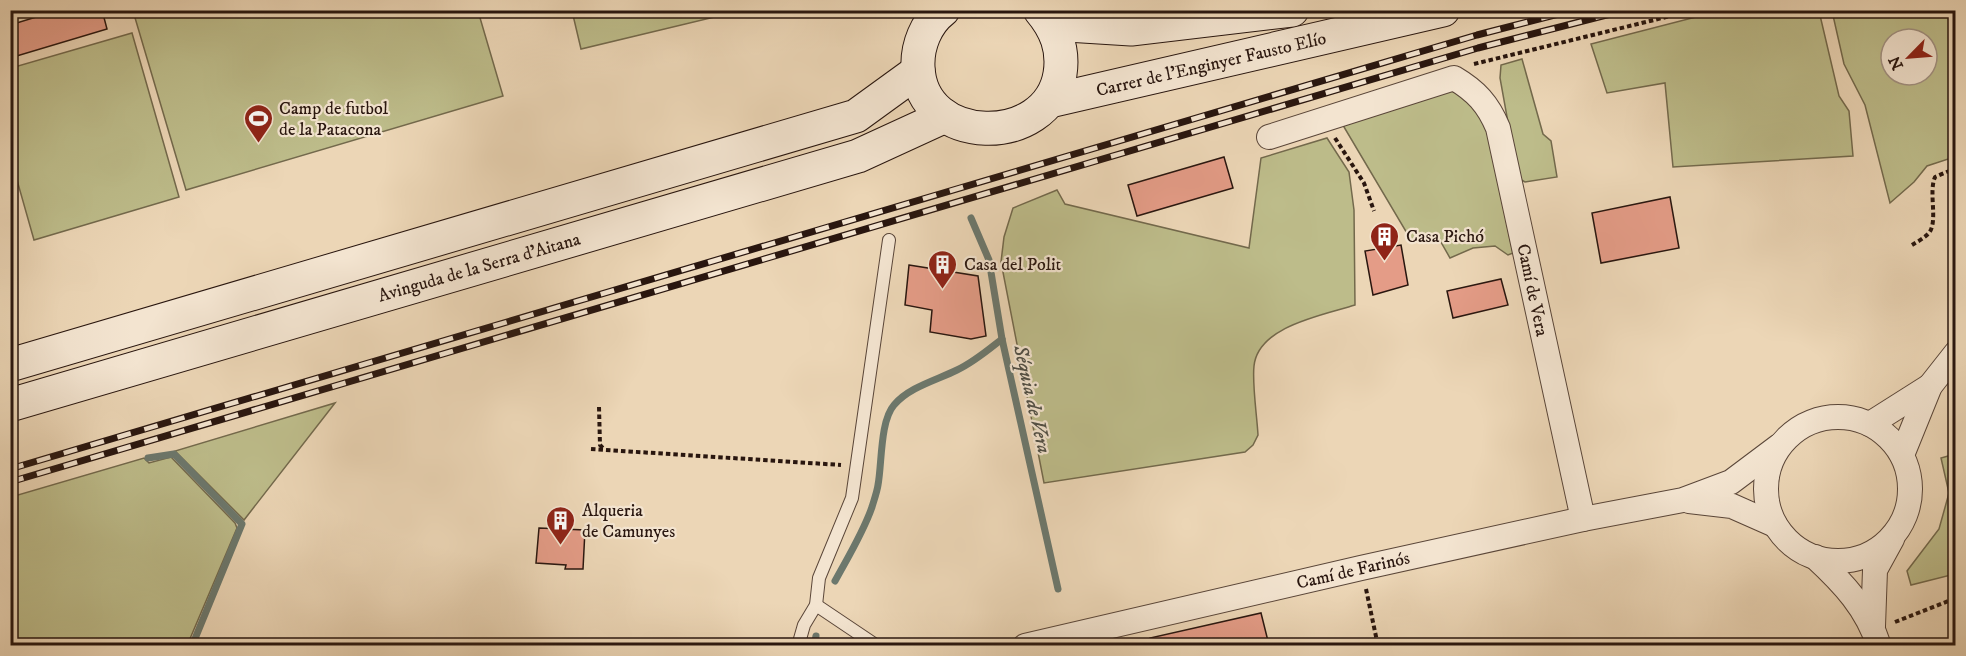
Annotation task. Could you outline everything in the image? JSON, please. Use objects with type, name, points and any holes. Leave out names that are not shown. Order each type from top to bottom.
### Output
[{"type":"main road","name":"Carrer de l'Enginyer Fausto Elío","points":[[1045,17],[1131,29],[1292,10]]},
{"type":"main road","name":"Carrer de l'Enginyer Fausto Elío","points":[[1050,101],[1443,10]]},
{"type":"main road","points":[[941,11],[928,27],[917,57],[922,88],[931,104],[943,117],[964,126],[986,129],[1010,126],[1033,116],[1050,101],[1058,82],[1061,62],[1059,42],[1045,17]]},
{"type":"main road","name":"Avinguda de la Serra d'Aitana","points":[[10,365],[856,116],[918,71]]},
{"type":"main road","name":"Avinguda de la Serra d'Aitana","points":[[10,405],[858,156],[943,117]]},
{"type":"street","points":[[1269,137],[1454,78]]},
{"type":"street","name":"Camí de Vera","points":[[1454,78],[1468,86],[1490,108],[1498,128],[1583,519]]},
{"type":"street","points":[[1902,455],[1930,386],[1956,354]]},
{"type":"street","points":[[1870,424],[1930,386]]},
{"type":"street","points":[[1830,417],[1851,417],[1870,424],[1888,437],[1902,455],[1908,474],[1910,493],[1906,513],[1875,570],[1876,635],[1844,583],[1815,558],[1792,544],[1775,525],[1768,506],[1765,485],[1769,465],[1779,446],[1793,432],[1810,422],[1830,417]]},
{"type":"street","name":"Camí de Farinós","points":[[1025,645],[1583,519],[1683,500],[1731,482],[1779,446]]},
{"type":"street","name":"Camí de Farinós","points":[[1683,500],[1732,506],[1775,525]]},
{"type":"street","points":[[1815,558],[1838,561],[1861,557],[1881,547],[1897,530]]},
{"type":"lane","points":[[798,645],[804,625],[816,605],[819,578],[852,498],[890,240]]},
{"type":"lane","points":[[816,605],[877,645]]},
{"type":"path","points":[[1454,78],[1461,67],[1695,10]]},
{"type":"path","points":[[1324,119],[1364,183],[1374,211]]},
{"type":"path","points":[[1912,245],[1929,234],[1933,227],[1931,186],[1935,177],[1949,171],[1956,172]]},
{"type":"path","points":[[599,406],[600,445],[604,450]]},
{"type":"path","points":[[591,448],[857,466]]},
{"type":"path","points":[[1361,568],[1378,645]]},
{"type":"path","points":[[1876,635],[1895,622],[1956,598]]},
{"type":"shaded area","points":[[1723,10],[1819,11],[1839,96],[1849,111],[1853,156],[1673,167],[1665,83],[1607,93],[1591,44]]},
{"type":"shaded area","name":"Camp de futbol de la Patacona","points":[[133,11],[478,11],[503,96],[186,190]]},
{"type":"shaded area","points":[[572,11],[722,11],[723,15],[581,49]]},
{"type":"shaded area","points":[[1832,11],[1955,11],[1955,164],[1948,159],[1927,166],[1914,182],[1890,203],[1865,105],[1844,64]]},
{"type":"shaded area","points":[[132,33],[179,197],[34,240],[11,159],[11,68]]},
{"type":"shaded area","points":[[1522,59],[1543,134],[1551,141],[1557,177],[1525,182],[1518,178],[1500,78],[1501,65]]},
{"type":"shaded area","points":[[1451,87],[1471,100],[1485,120],[1513,253],[1508,255],[1495,246],[1473,248],[1450,258],[1438,237],[1411,240],[1344,127],[1344,122]]},
{"type":"shaded area","points":[[1327,138],[1349,172],[1354,210],[1355,305],[1294,324],[1267,341],[1258,352],[1254,366],[1254,391],[1258,435],[1253,445],[1245,452],[1044,483],[1001,262],[1004,237],[1013,208],[1057,190],[1065,204],[1249,248],[1261,158]]},
{"type":"shaded area","points":[[335,403],[244,520],[175,451]]},
{"type":"shaded area","points":[[1955,454],[1955,574],[1911,585],[1907,571],[1939,529],[1949,493],[1941,458]]},
{"type":"shaded area","points":[[171,457],[235,523],[237,528],[189,641],[11,640],[11,497],[144,458],[149,463]]},
{"type":"building","points":[[59,10],[102,10],[107,29],[10,58],[10,25]]},
{"type":"building","points":[[1224,157],[1233,188],[1137,216],[1128,185]]},
{"type":"building","points":[[1670,197],[1679,248],[1601,263],[1592,213]]},
{"type":"building","name":"Casa Pichó","points":[[1401,245],[1408,285],[1373,295],[1365,251]]},
{"type":"building","name":"Casa del Polit","points":[[909,265],[978,276],[986,336],[971,339],[930,332],[932,310],[905,305]]},
{"type":"building","points":[[1501,279],[1508,305],[1453,318],[1447,291]]},
{"type":"building","name":"Alqueria de Camunyes","points":[[539,528],[585,530],[583,569],[565,569],[566,565],[536,563]]},
{"type":"building","points":[[1261,613],[1269,645],[1151,645],[1150,638]]},
{"type":"waterway","name":"Séquia de Vera","points":[[971,218],[989,260],[1002,339],[1058,589]]},
{"type":"waterway","points":[[835,581],[860,536],[872,507],[878,485],[884,432],[889,412],[907,393],[957,370],[981,356],[1002,339]]},
{"type":"waterway","points":[[148,458],[174,454],[242,524],[192,646]]},
{"type":"waterway","points":[[814,646],[816,636]]},
{"type":"railway","points":[[10,469],[1477,35],[1574,10]]},
{"type":"railway","points":[[10,482],[1478,48],[1626,10]]},
{"type":"place","name":"Camp de futbol de la Patacona","points":[[258,144]]},
{"type":"place","name":"Casa Pichó","points":[[1385,262]]},
{"type":"place","name":"Casa del Polit","points":[[943,290]]},
{"type":"place","name":"Alqueria de Camunyes","points":[[561,546]]}]
